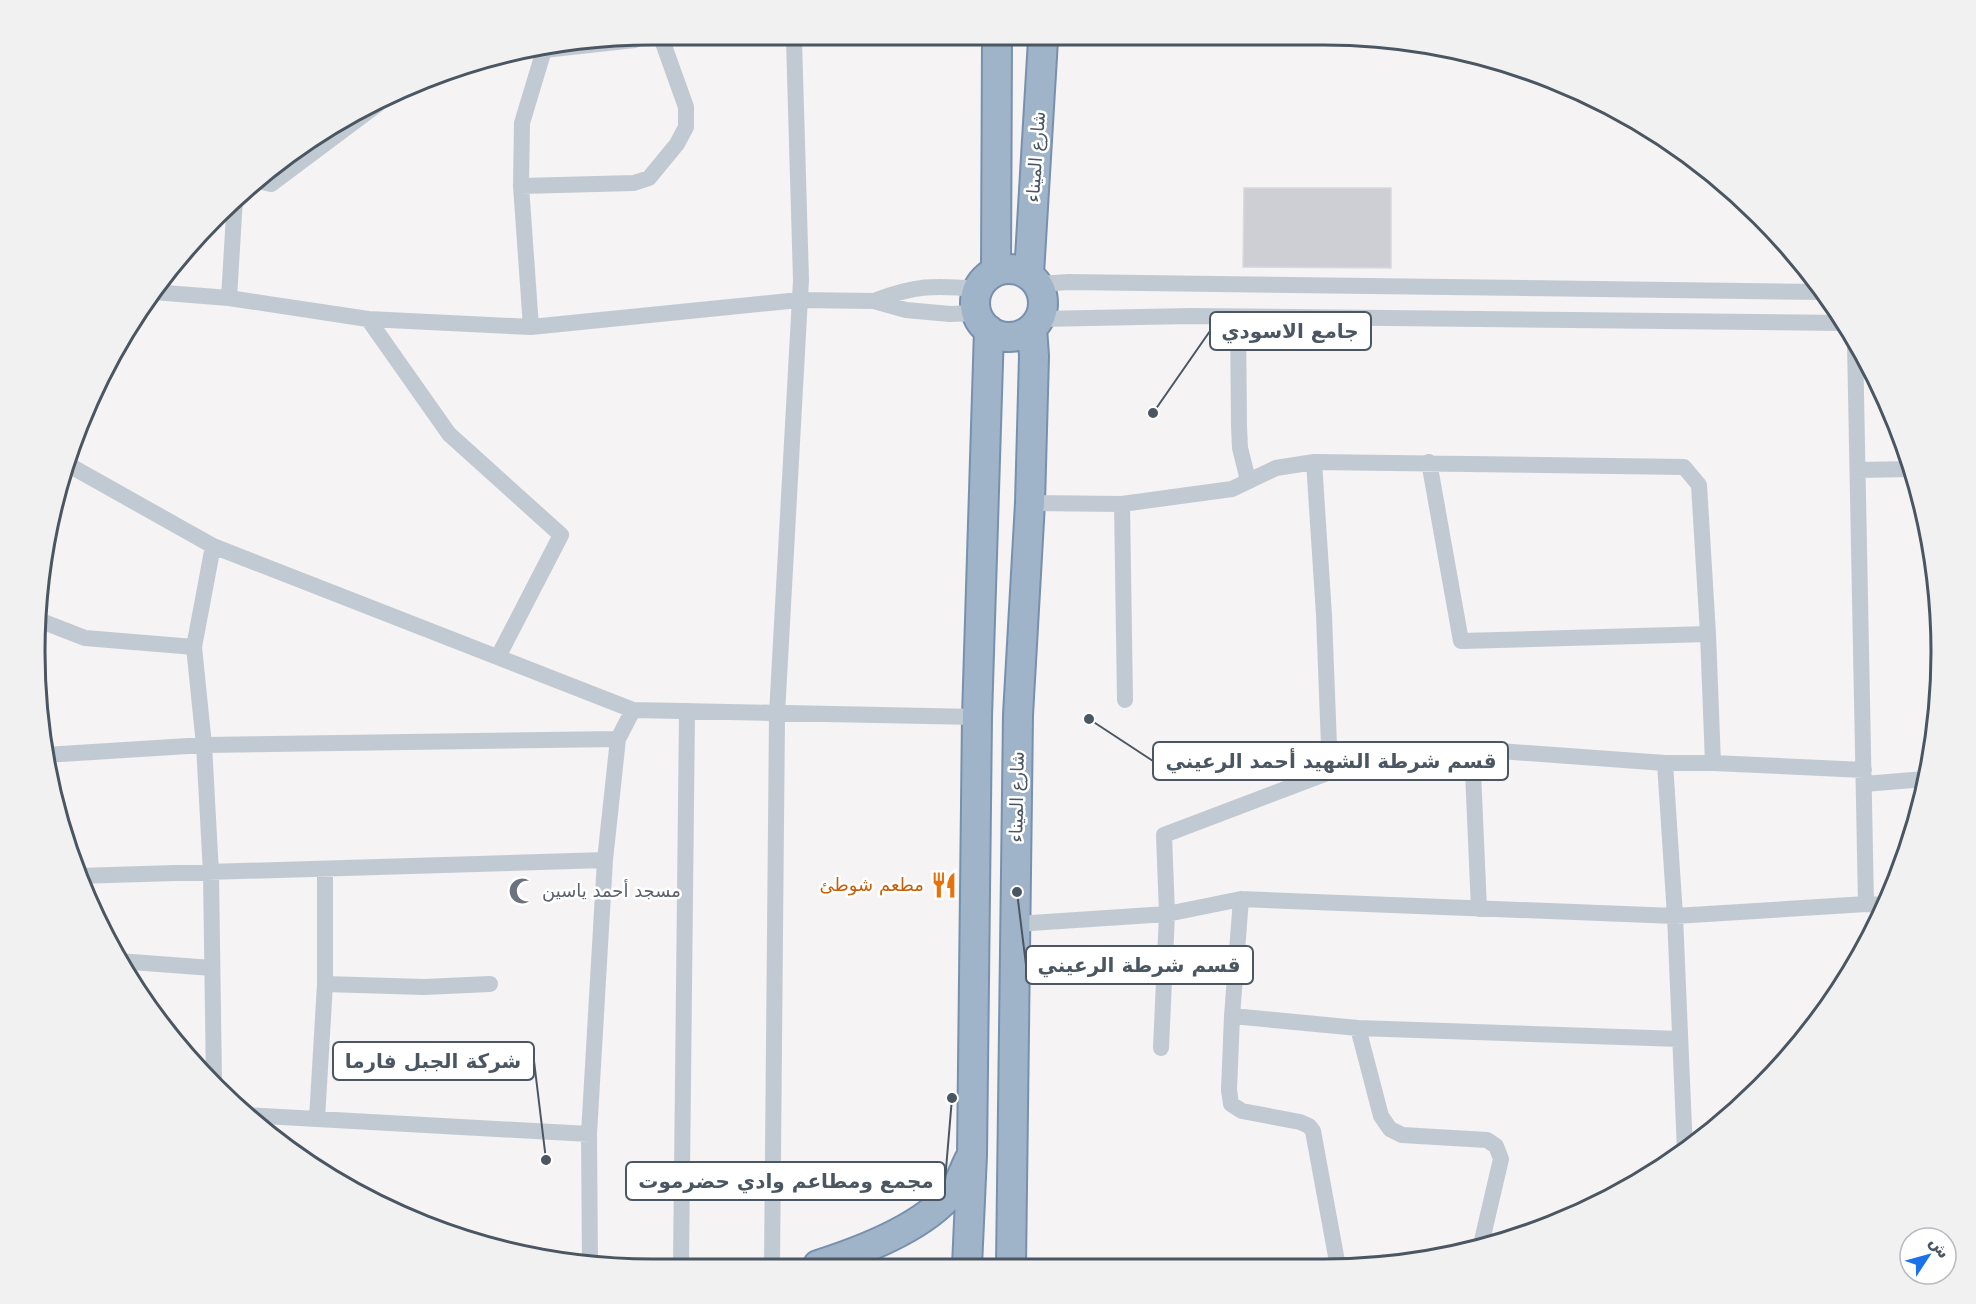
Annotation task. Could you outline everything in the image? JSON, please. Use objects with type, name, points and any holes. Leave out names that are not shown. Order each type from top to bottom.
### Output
[{"type":"highway","name":"شارع الميناء","points":[[967,1259],[972,1155],[985,301],[997,45]]},
{"type":"highway","name":"شارع الميناء","points":[[1034,279],[1043,45]]},
{"type":"highway","points":[[1013,268],[1034,279],[1043,295],[1044,307],[1036,324],[1018,336],[1003,336],[985,301],[1013,268]]},
{"type":"highway","name":"شارع الميناء","points":[[1011,1259],[1018,715],[1030,503],[1036,324]]},
{"type":"highway","points":[[837,1259],[889,1237],[927,1214],[957,1185],[972,1155]]},
{"type":"street","points":[[521,186],[634,183],[649,178],[677,144],[686,127],[686,107],[664,45]]},
{"type":"street","points":[[772,1259],[777,714],[801,280],[794,45]]},
{"type":"street","points":[[531,327],[521,186],[522,123],[540,56]]},
{"type":"street","points":[[267,183],[271,184],[350,125]]},
{"type":"street","points":[[229,298],[234,213]]},
{"type":"street","points":[[1034,279],[1069,282],[1813,292]]},
{"type":"street","points":[[874,300],[904,290],[941,285],[985,301]]},
{"type":"street","points":[[163,293],[229,298],[368,319],[531,327],[799,300],[874,300],[906,309],[950,314],[985,301]]},
{"type":"street","points":[[1036,324],[1191,316],[1834,323]]},
{"type":"street","points":[[1239,317],[1240,448],[1248,480]]},
{"type":"street","points":[[368,319],[449,434],[561,535],[498,657]]},
{"type":"street","points":[[1855,359],[1866,904]]},
{"type":"street","points":[[1314,462],[1324,615],[1330,772]]},
{"type":"street","points":[[1030,503],[1122,504],[1232,489],[1276,468],[1314,462],[1684,467],[1699,485],[1713,763]]},
{"type":"street","points":[[1429,462],[1461,641],[1708,634]]},
{"type":"street","points":[[1858,470],[1903,469]]},
{"type":"street","points":[[73,472],[213,546],[633,710],[977,717]]},
{"type":"street","points":[[1122,504],[1125,700]]},
{"type":"street","points":[[213,546],[194,647],[204,745],[211,873],[214,1071]]},
{"type":"street","points":[[46,623],[86,638],[194,647]]},
{"type":"street","points":[[590,1256],[588,1134],[605,860],[618,739],[633,710]]},
{"type":"street","points":[[681,1259],[687,711]]},
{"type":"street","points":[[54,754],[204,745],[618,739]]},
{"type":"street","points":[[1472,749],[1479,909]]},
{"type":"street","points":[[1161,1048],[1167,914],[1164,836],[1330,772],[1472,749],[1665,763],[1713,763],[1864,777],[1917,779]]},
{"type":"street","points":[[1665,763],[1675,916],[1685,1141]]},
{"type":"street","points":[[88,876],[605,860]]},
{"type":"street","points":[[317,1119],[325,984],[325,869]]},
{"type":"street","points":[[1015,924],[1167,914],[1241,899],[1675,916],[1875,905]]},
{"type":"street","points":[[1241,899],[1232,1016],[1229,1090],[1231,1104],[1242,1111],[1300,1122],[1309,1126],[1313,1131],[1333,1259]]},
{"type":"street","points":[[130,962],[212,968]]},
{"type":"street","points":[[325,984],[424,987],[490,984]]},
{"type":"street","points":[[1232,1016],[1358,1028],[1680,1040]]},
{"type":"street","points":[[1358,1028],[1381,1116],[1390,1129],[1402,1135],[1487,1140],[1496,1146],[1501,1159],[1483,1238]]},
{"type":"street","points":[[260,1115],[588,1134]]},
{"type":"building","points":[[1244,188],[1391,188],[1391,268],[1243,267]]},
{"type":"place","name":"جامع الاسودي","points":[[1153,413]]},
{"type":"place","name":"قسم شرطة الشهيد أحمد الرعيني","points":[[1089,719]]},
{"type":"place","name":"مطعم شوطئ","points":[[944,885]]},
{"type":"place","name":"مسجد أحمد ياسين","points":[[522,891]]},
{"type":"place","name":"قسم شرطة الرعيني","points":[[1017,892]]},
{"type":"place","name":"مجمع ومطاعم وادي حضرموت","points":[[952,1098]]},
{"type":"place","name":"شركة الجبل فارما","points":[[546,1160]]}]
